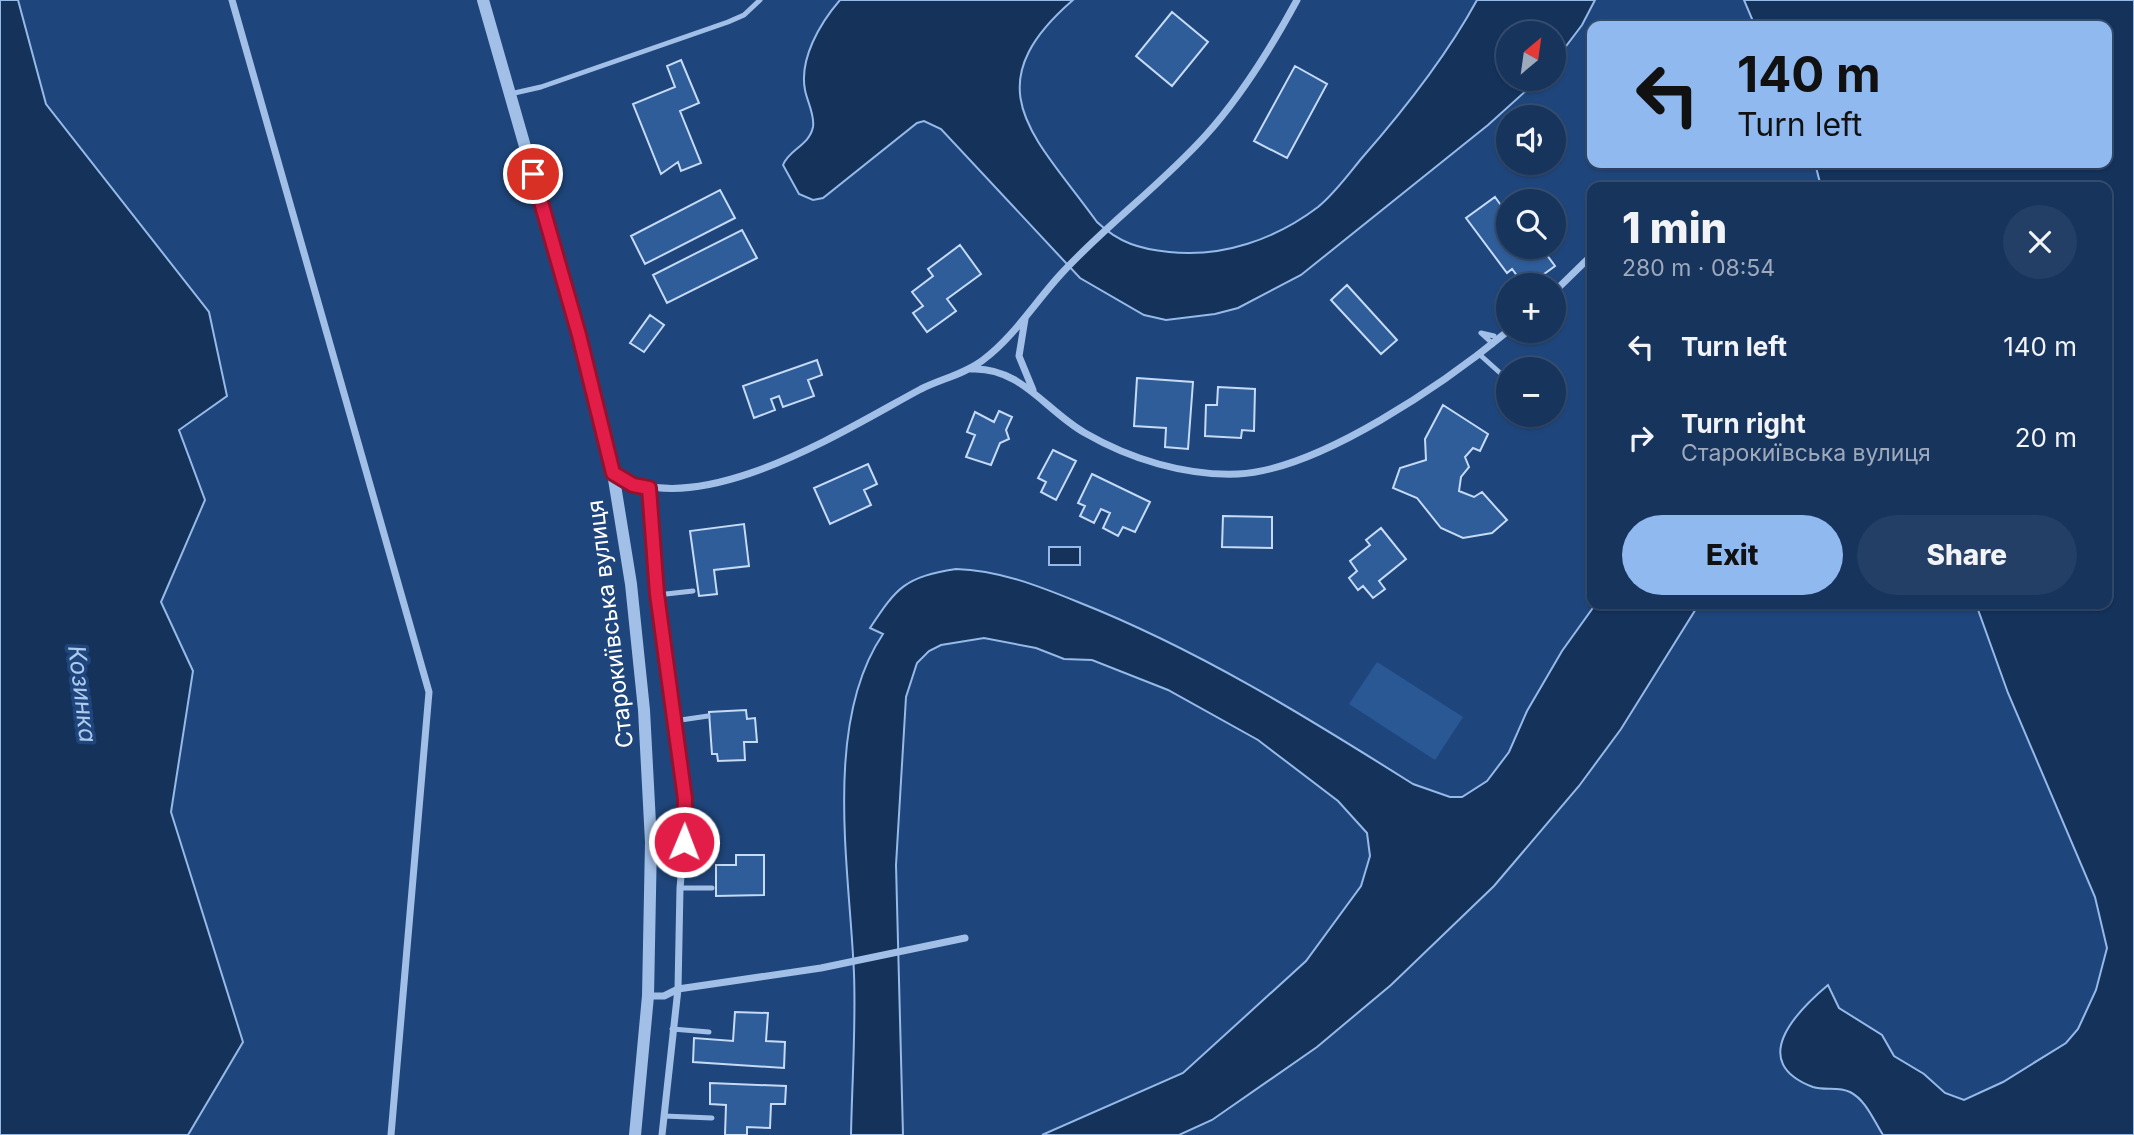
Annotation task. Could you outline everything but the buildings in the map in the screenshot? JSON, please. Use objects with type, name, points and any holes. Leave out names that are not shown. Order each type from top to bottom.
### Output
[{"type":"street","points":[[232,0],[429,692],[391,1135]]},
{"type":"street","name":"Старокиївська вулиця","points":[[483,0],[579,335],[613,473],[632,598],[645,735],[651,842],[648,996],[635,1135]]},
{"type":"street","points":[[613,473],[633,485],[649,488],[680,488],[746,474],[781,463],[938,380],[984,359],[1025,318],[1060,275],[1126,214],[1226,112],[1297,0]]},
{"type":"street","points":[[1566,281],[1587,261]]},
{"type":"street","points":[[1025,318],[1019,356],[1034,392]]},
{"type":"street","points":[[938,380],[964,370],[986,368],[1010,376],[1082,431],[1129,454],[1183,469],[1237,474],[1281,465],[1322,449],[1429,390],[1479,354],[1496,338]]},
{"type":"street","points":[[649,488],[657,594],[685,812],[678,989],[662,1135]]},
{"type":"street","points":[[648,996],[664,996],[678,989],[821,968],[965,938]]},
{"type":"lane","points":[[510,94],[541,87],[728,22],[744,15],[760,0]]},
{"type":"lane","points":[[1479,354],[1496,369]]},
{"type":"lane","points":[[657,594],[693,590]]},
{"type":"lane","points":[[674,721],[708,716]]},
{"type":"lane","points":[[680,888],[712,888]]},
{"type":"lane","points":[[672,1029],[709,1032]]},
{"type":"lane","points":[[664,1116],[712,1118]]},
{"type":"shaded area","points":[[1377,662],[1463,717],[1435,760],[1349,704]]},
{"type":"water","name":"Козинка","points":[[0,0],[18,0],[46,104],[209,312],[227,396],[179,430],[205,500],[161,602],[193,671],[171,812],[243,1042],[188,1135],[0,1135]]},
{"type":"water","points":[[840,0],[1073,0],[1042,31],[1025,60],[1020,87],[1024,112],[1036,138],[1053,164],[1105,229],[1139,247],[1189,253],[1248,244],[1284,228],[1324,202],[1424,82],[1477,0],[1595,0],[1582,25],[1566,46],[1566,21],[1496,21],[1496,91],[1526,91],[1510,105],[1496,105],[1496,118],[1488,125],[1301,275],[1238,308],[1215,314],[1166,320],[1144,315],[1080,278],[941,129],[924,121],[917,123],[823,198],[813,200],[799,194],[783,165],[807,139],[813,127],[805,90],[805,66],[825,19]]},
{"type":"water","points":[[1744,0],[2134,0],[2134,1135],[1883,1135],[1865,1105],[1856,1096],[1841,1089],[1813,1087],[1793,1077],[1783,1064],[1780,1051],[1792,1023],[1828,985],[1839,1008],[1882,1035],[1894,1056],[1924,1074],[1945,1093],[1964,1100],[2003,1082],[2066,1043],[2078,1029],[2096,990],[2107,948],[2095,897],[2008,693],[1978,609],[2112,609],[2112,182],[1820,182],[1816,168],[2112,168],[2112,21],[1753,21]]},
{"type":"water","points":[[1049,547],[1080,547],[1080,565],[1049,565]]},
{"type":"water","points":[[972,570],[1018,580],[1122,621],[1250,685],[1413,784],[1450,797],[1462,797],[1487,781],[1509,752],[1527,711],[1562,651],[1592,609],[1696,609],[1621,729],[1579,786],[1494,886],[1391,985],[1317,1047],[1212,1120],[1179,1135],[1042,1135],[1183,1073],[1306,961],[1361,886],[1370,856],[1367,833],[1338,801],[1258,740],[1168,690],[1092,660],[1064,659],[1036,648],[984,638],[941,645],[929,651],[917,663],[906,697],[896,865],[903,1135],[851,1135],[854,994],[844,800],[846,754],[852,711],[864,670],[883,634],[870,628],[904,586],[913,580],[939,572]]},
{"type":"route","points":[[533,174],[579,335],[613,473],[633,485],[649,488],[653,563],[685,799],[684,842]]}]
